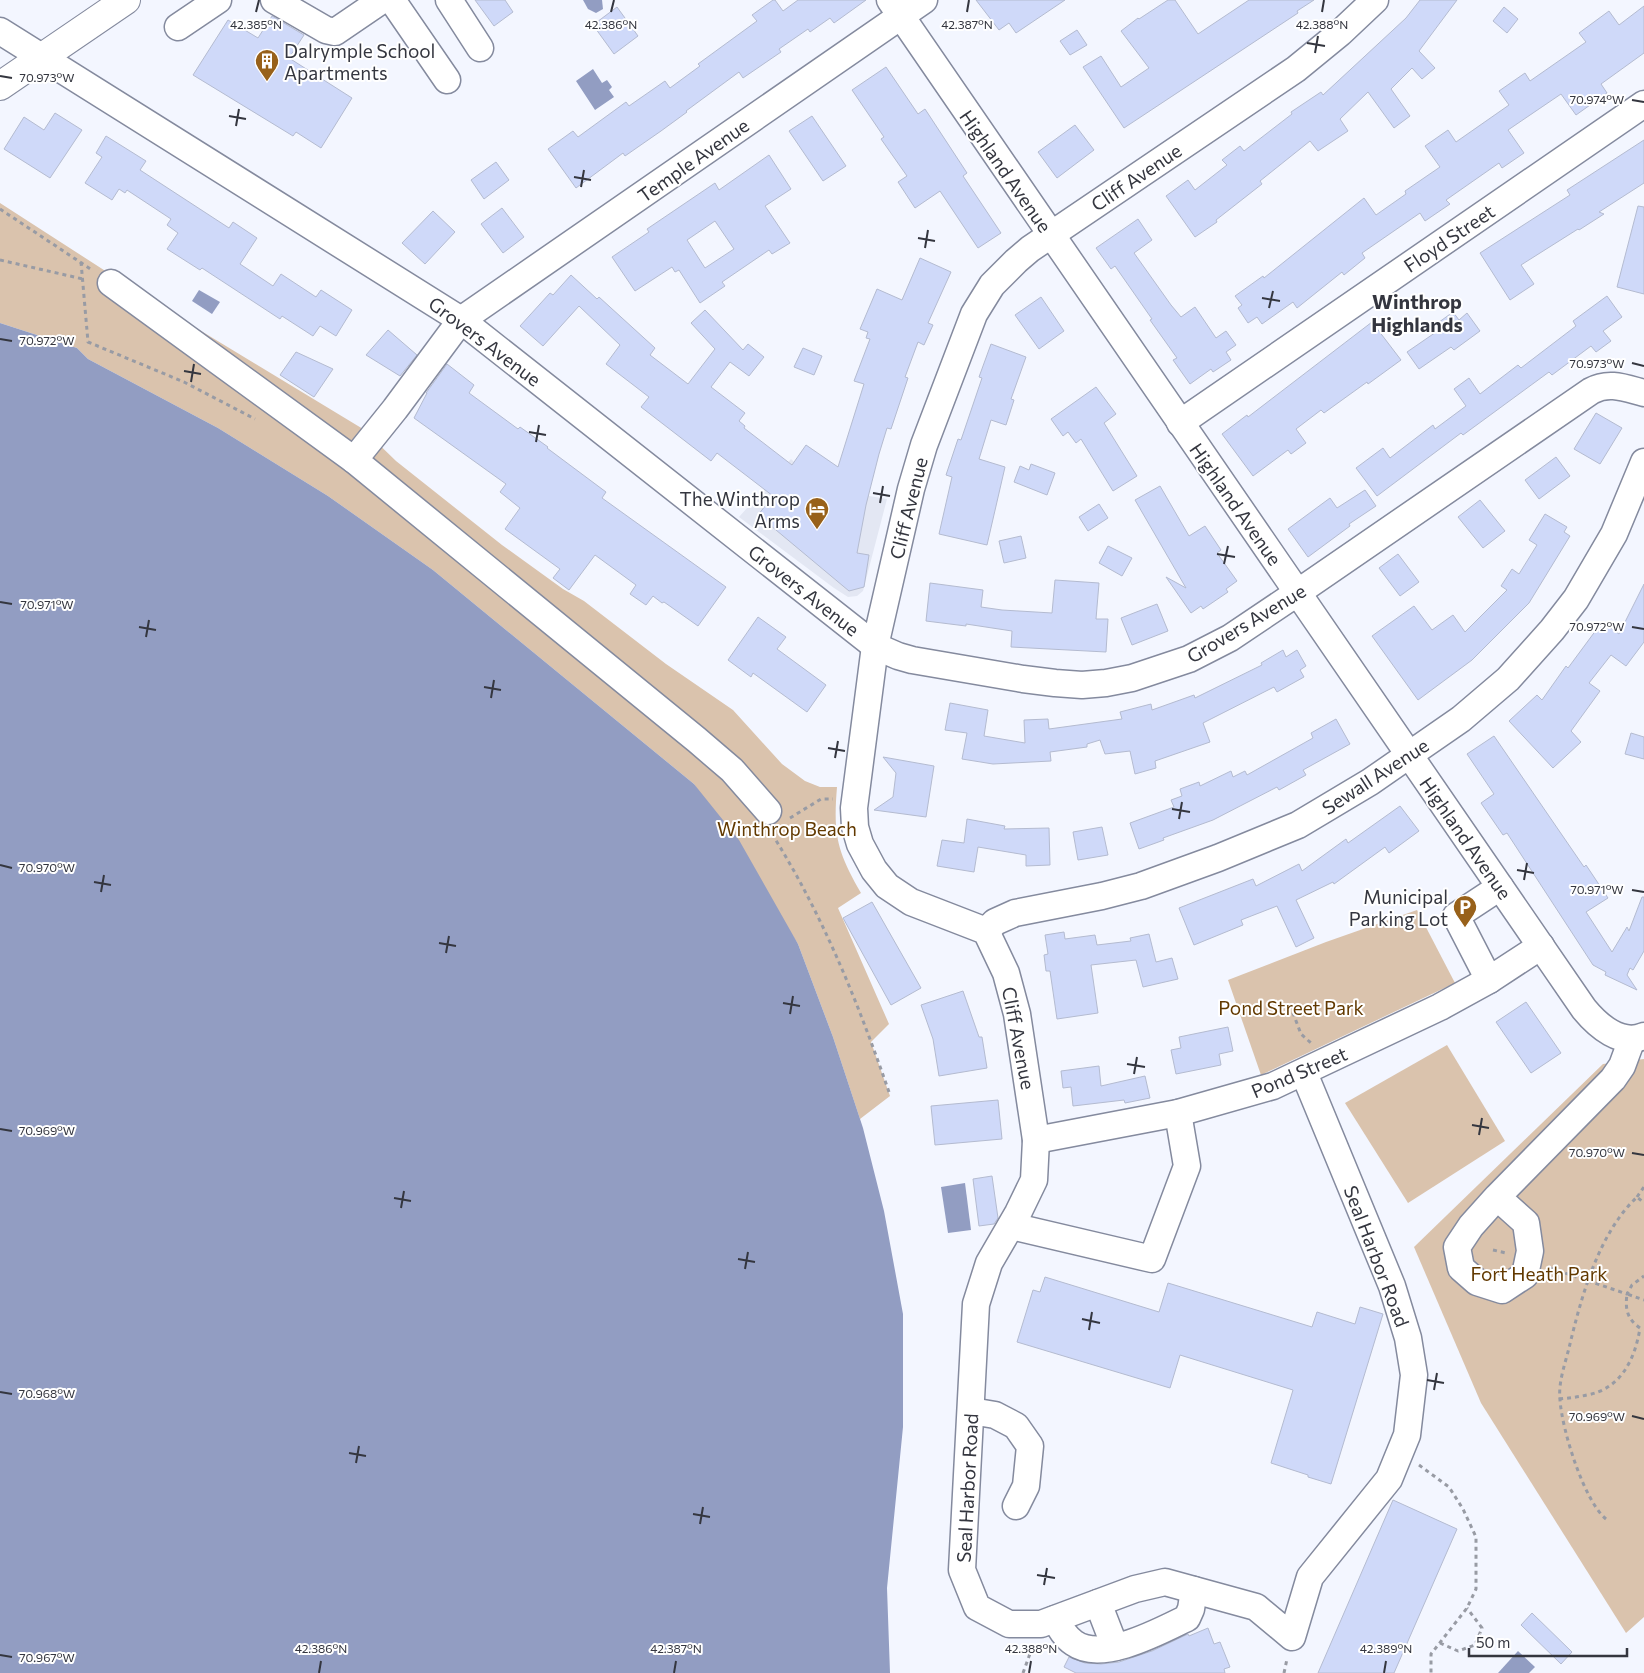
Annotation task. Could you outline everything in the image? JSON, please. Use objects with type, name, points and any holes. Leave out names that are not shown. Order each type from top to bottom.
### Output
[{"type":"main road","points":[[0,86],[126,0]]},
{"type":"street","points":[[178,27],[218,0]]},
{"type":"street","points":[[274,0],[326,30],[335,32],[382,0]]},
{"type":"street","points":[[392,0],[447,80]]},
{"type":"street","points":[[449,0],[480,48]]},
{"type":"street","name":"Temple Avenue","points":[[354,460],[461,320],[895,8],[924,0]]},
{"type":"street","name":"Cliff Avenue","points":[[1036,1140],[1016,1007],[1006,973],[986,930],[910,902],[894,892],[874,870],[860,844],[855,828],[854,808],[875,646],[918,466],[930,426],[967,330],[978,306],[992,285],[1016,261],[1051,235],[1296,68],[1340,34],[1375,0]]},
{"type":"street","name":"Highland Avenue","points":[[895,8],[1584,1010],[1595,1022],[1616,1035],[1638,1038]]},
{"type":"street","name":"Grovers Avenue","points":[[0,31],[461,320],[875,646],[912,660],[1023,679],[1069,684],[1100,683],[1147,674],[1190,660],[1230,638],[1297,593],[1590,391],[1602,386],[1614,385],[1644,393]]},
{"type":"street","name":"Floyd Street","points":[[1180,423],[1644,104]]},
{"type":"street","points":[[110,283],[354,460],[697,740],[732,770],[774,820]]},
{"type":"street","name":"Sewall Avenue","points":[[986,930],[995,922],[1015,912],[1102,896],[1141,886],[1218,858],[1298,825],[1370,782],[1461,719],[1492,694],[1524,662],[1552,630],[1586,584],[1623,517],[1644,462]]},
{"type":"street","points":[[1489,980],[1456,916],[1500,887]]},
{"type":"street","name":"Pond Street","points":[[1036,1140],[1178,1113],[1250,1094],[1304,1073],[1440,1007],[1489,980],[1541,946]]},
{"type":"street","points":[[1497,1196],[1613,1078],[1638,1038]]},
{"type":"street","name":"Seal Harbor Road","points":[[1036,1140],[1034,1180],[1011,1226],[988,1263],[976,1304],[962,1570],[976,1607],[1009,1624],[1041,1624],[1135,1589],[1165,1582],[1256,1607],[1292,1637],[1310,1576],[1390,1479],[1408,1435],[1414,1375],[1408,1338],[1392,1286],[1304,1073]]},
{"type":"street","points":[[1011,1226],[1152,1259],[1187,1166],[1178,1113]]},
{"type":"street","points":[[971,1411],[995,1415],[1016,1426],[1030,1446],[1026,1486],[1016,1506]]},
{"type":"street","points":[[1055,1619],[1065,1635],[1075,1644],[1095,1650],[1115,1647],[1137,1642],[1187,1618],[1191,1609],[1194,1590]]},
{"type":"street","points":[[1098,1603],[1115,1647]]},
{"type":"path","points":[[0,209],[110,283]]},
{"type":"path","points":[[0,260],[83,279]]},
{"type":"path","points":[[81,262],[88,342],[184,382],[256,420]]},
{"type":"path","points":[[821,799],[774,820],[788,859],[843,971],[890,1095]]},
{"type":"path","points":[[1290,1005],[1301,1034],[1329,1060]]},
{"type":"path","points":[[1606,1519],[1599,1514],[1588,1494],[1576,1464],[1565,1429],[1559,1399],[1562,1373],[1576,1315],[1589,1281],[1606,1241],[1621,1215],[1644,1187]]},
{"type":"path","points":[[1637,1197],[1644,1203]]},
{"type":"path","points":[[1559,1399],[1588,1395],[1615,1382],[1625,1372],[1635,1351],[1640,1328],[1628,1318],[1625,1306],[1627,1294],[1632,1285],[1644,1276]]},
{"type":"path","points":[[1589,1281],[1644,1300]]},
{"type":"path","points":[[1399,1454],[1415,1462],[1449,1487],[1463,1509],[1476,1537],[1476,1589],[1467,1608],[1431,1654],[1431,1673]]},
{"type":"path","points":[[1440,1643],[1458,1651],[1475,1645],[1482,1628],[1467,1608]]},
{"type":"shaded area","points":[[791,459],[822,488],[887,499],[863,591],[857,596],[848,597],[834,588],[739,517]]},
{"type":"green space","name":"Winthrop Beach","points":[[0,203],[155,303],[363,429],[396,461],[502,545],[563,589],[584,601],[666,664],[733,710],[782,764],[805,781],[820,787],[837,787],[836,818],[839,842],[842,854],[861,893],[838,908],[889,1024],[871,1042],[890,1096],[860,1119],[833,1037],[798,944],[694,784],[433,570],[328,496],[218,428],[88,359],[77,348],[0,323]]},
{"type":"green space","name":"Pond Street Park","points":[[1417,910],[1455,983],[1261,1075],[1228,980],[1326,942]]},
{"type":"green space","points":[[1447,1045],[1505,1141],[1408,1203],[1345,1103]]},
{"type":"green space","name":"Fort Heath Park","points":[[1644,1059],[1644,1617],[1626,1633],[1481,1403],[1414,1247],[1603,1064]]},
{"type":"water","points":[[583,0],[602,0],[603,9],[596,13],[588,9]]},
{"type":"water","points":[[593,69],[602,83],[607,80],[612,87],[609,90],[614,97],[595,110],[576,81]]},
{"type":"water","points":[[199,290],[220,302],[212,314],[192,301]]},
{"type":"water","points":[[0,323],[77,348],[88,359],[218,428],[328,496],[433,570],[694,784],[739,840],[798,944],[833,1037],[863,1128],[884,1211],[903,1314],[903,1427],[887,1588],[890,1673],[0,1673]]},
{"type":"water","points":[[965,1183],[971,1230],[948,1233],[941,1187]]},
{"type":"water","points":[[1518,1651],[1535,1667],[1529,1673],[1498,1673]]},
{"type":"building","points":[[475,0],[505,0],[513,12],[494,26]]},
{"type":"building","points":[[773,0],[783,11],[798,0],[866,0],[834,23],[830,18],[810,32],[808,29],[779,49],[781,52],[743,78],[739,72],[661,131],[625,156],[623,153],[576,188],[548,149],[573,131],[578,137],[626,102],[629,106],[665,81],[670,88],[700,66],[698,64],[757,21],[752,15]]},
{"type":"building","points":[[976,0],[1065,0],[1016,33],[1009,23],[999,30]]},
{"type":"building","points":[[1168,0],[1175,0],[1198,34],[1249,0],[1314,0],[1297,11],[1298,13],[1124,128],[1083,67],[1101,56],[1121,87],[1149,68],[1121,31]]},
{"type":"building","points":[[1420,0],[1457,0],[1419,51],[1435,68],[1422,79],[1412,68],[1391,89],[1410,116],[1394,128],[1368,92],[1340,119],[1348,131],[1318,151],[1310,141],[1260,181],[1262,184],[1216,220],[1217,222],[1195,237],[1166,196],[1188,180],[1195,190],[1227,165],[1222,160],[1240,146],[1244,151],[1292,114],[1291,112],[1321,92],[1323,95],[1406,18]]},
{"type":"building","points":[[1644,6],[1644,53],[1601,84],[1607,93],[1576,115],[1561,94],[1508,130],[1524,153],[1502,168],[1499,163],[1446,200],[1450,204],[1425,221],[1420,213],[1362,253],[1365,258],[1344,275],[1342,272],[1297,308],[1293,302],[1262,324],[1257,317],[1248,323],[1238,308],[1242,305],[1235,296],[1263,276],[1264,278],[1364,198],[1376,215],[1406,194],[1405,191],[1440,167],[1425,146],[1448,130],[1456,142],[1509,105],[1499,91],[1525,73],[1530,81],[1586,42],[1579,33],[1609,11],[1619,25]]},
{"type":"building","points":[[617,7],[638,36],[614,54],[593,25]]},
{"type":"building","points":[[1504,7],[1518,19],[1507,33],[1493,21]]},
{"type":"building","name":"Dalrymple School Apartments","points":[[272,16],[304,35],[289,58],[352,98],[321,148],[296,132],[293,136],[193,75],[228,20],[258,38]]},
{"type":"building","points":[[1077,30],[1087,45],[1070,55],[1060,41]]},
{"type":"building","points":[[886,67],[918,114],[925,109],[967,173],[963,176],[1001,233],[978,248],[940,191],[915,208],[898,182],[907,176],[881,139],[884,137],[852,90]]},
{"type":"building","points":[[55,113],[82,130],[50,178],[4,149],[24,117],[44,130]]},
{"type":"building","points":[[812,116],[846,166],[823,181],[789,131]]},
{"type":"building","points":[[1075,125],[1094,150],[1057,178],[1038,152]]},
{"type":"building","points":[[106,136],[146,161],[140,170],[229,228],[233,222],[257,238],[240,264],[273,286],[281,274],[316,297],[321,290],[352,310],[336,336],[320,326],[313,336],[282,316],[280,319],[202,268],[200,270],[167,249],[178,233],[167,225],[171,219],[127,190],[125,193],[119,189],[112,200],[85,183],[102,157],[96,153]]},
{"type":"building","points":[[1644,140],[1644,183],[1599,212],[1604,214],[1521,265],[1534,284],[1510,300],[1480,253],[1570,195],[1567,190]]},
{"type":"building","points":[[769,155],[791,189],[765,206],[790,243],[772,254],[769,250],[722,282],[725,286],[700,303],[679,270],[675,272],[672,267],[635,291],[612,257],[649,232],[647,229],[715,183],[719,190]],"holes":[[[715,221],[734,249],[705,268],[687,240]]]},
{"type":"building","points":[[496,162],[509,180],[484,199],[471,180]]},
{"type":"building","points":[[1638,206],[1644,207],[1644,294],[1617,287]]},
{"type":"building","points":[[502,208],[524,237],[503,253],[481,224]]},
{"type":"building","points":[[433,211],[455,232],[425,264],[402,243]]},
{"type":"building","points":[[1138,219],[1152,240],[1134,253],[1171,305],[1181,317],[1195,307],[1216,338],[1226,331],[1236,345],[1226,352],[1231,360],[1213,372],[1211,369],[1190,384],[1173,360],[1177,358],[1150,320],[1152,319],[1115,266],[1111,269],[1096,248]]},
{"type":"building","points":[[920,258],[951,272],[928,323],[933,325],[924,345],[918,342],[905,377],[908,378],[891,429],[887,428],[866,505],[857,553],[869,555],[864,587],[849,591],[758,515],[773,496],[717,453],[711,461],[641,407],[649,397],[606,364],[620,345],[579,306],[543,346],[520,326],[550,293],[553,295],[571,275],[597,299],[599,297],[655,348],[650,355],[688,384],[715,349],[691,323],[705,310],[743,350],[748,344],[764,357],[749,376],[730,362],[711,387],[745,413],[739,421],[745,426],[744,428],[792,465],[806,445],[838,467],[864,384],[854,381],[870,339],[866,338],[868,332],[860,329],[877,289],[902,300]]},
{"type":"building","points":[[1607,296],[1622,317],[1603,331],[1611,341],[1596,352],[1591,346],[1552,375],[1549,372],[1463,435],[1461,433],[1377,496],[1356,468],[1383,448],[1390,458],[1433,425],[1435,429],[1466,406],[1454,389],[1469,378],[1480,394],[1518,365],[1521,368],[1576,326],[1573,321]]},
{"type":"building","points":[[1041,297],[1064,331],[1039,349],[1015,315]]},
{"type":"building","points":[[1453,312],[1459,320],[1467,313],[1480,331],[1454,350],[1451,347],[1419,369],[1407,352],[1439,330],[1435,325]]},
{"type":"building","points":[[1372,322],[1401,360],[1324,413],[1321,410],[1296,429],[1306,443],[1291,454],[1288,450],[1253,476],[1222,434],[1247,415],[1248,417]]},
{"type":"building","points":[[388,330],[417,355],[400,376],[366,355]]},
{"type":"building","points":[[991,344],[1026,357],[1011,399],[1014,400],[1006,425],[991,420],[979,459],[1005,467],[987,545],[939,534],[952,477],[946,475],[958,439],[961,440],[982,378],[979,377]]},
{"type":"building","points":[[803,348],[822,356],[814,375],[794,367]]},
{"type":"building","points":[[296,352],[333,369],[314,397],[280,375]]},
{"type":"building","points":[[447,364],[474,385],[469,393],[518,429],[520,427],[548,447],[606,492],[602,498],[726,587],[698,626],[653,596],[646,605],[630,594],[636,585],[595,555],[569,590],[553,578],[560,569],[505,529],[520,508],[500,492],[506,484],[414,418],[426,393]]},
{"type":"building","points":[[1096,387],[1116,414],[1104,423],[1137,476],[1113,491],[1081,439],[1076,443],[1068,432],[1063,436],[1051,419]]},
{"type":"building","points":[[1596,413],[1622,428],[1600,464],[1574,449]]},
{"type":"building","points":[[1556,457],[1570,476],[1539,499],[1525,480]]},
{"type":"building","points":[[1031,464],[1055,473],[1047,495],[1014,482],[1020,466],[1029,470]]},
{"type":"building","points":[[1160,486],[1189,536],[1205,526],[1221,550],[1217,553],[1237,581],[1226,589],[1228,592],[1203,609],[1201,606],[1191,613],[1166,577],[1186,588],[1135,500]]},
{"type":"building","points":[[1365,490],[1376,506],[1349,524],[1350,526],[1308,557],[1288,529],[1330,498],[1337,508]]},
{"type":"building","points":[[1480,500],[1505,531],[1483,548],[1458,517]]},
{"type":"building","points":[[1099,504],[1108,518],[1088,531],[1079,517]]},
{"type":"building","points":[[1545,514],[1567,527],[1564,532],[1570,536],[1529,603],[1472,660],[1418,700],[1372,636],[1414,606],[1432,630],[1453,615],[1465,632],[1507,590],[1501,586],[1512,569],[1519,574],[1537,545],[1529,540]]},
{"type":"building","points":[[1021,536],[1026,558],[1004,563],[999,541]]},
{"type":"building","points":[[1108,546],[1132,558],[1122,576],[1099,563]]},
{"type":"building","points":[[1398,554],[1419,582],[1400,596],[1379,568]]},
{"type":"building","points":[[1055,580],[1099,583],[1096,619],[1108,619],[1106,652],[1011,647],[1012,631],[966,624],[966,626],[926,621],[930,583],[983,590],[981,607],[1052,613]]},
{"type":"building","points":[[1644,584],[1644,642],[1626,666],[1611,655],[1589,683],[1600,691],[1571,731],[1581,742],[1553,768],[1509,721],[1537,695],[1542,700],[1566,666],[1568,668],[1602,622],[1619,634]]},
{"type":"building","points":[[1157,604],[1168,631],[1132,645],[1121,618]]},
{"type":"building","points":[[758,617],[786,637],[777,649],[826,685],[807,712],[753,673],[751,677],[728,660]]},
{"type":"building","points":[[1283,650],[1286,657],[1297,650],[1306,666],[1300,670],[1304,677],[1277,692],[1274,687],[1203,723],[1210,742],[1155,761],[1156,768],[1135,774],[1130,751],[1105,754],[1100,740],[1087,744],[1087,747],[1050,752],[1051,761],[993,764],[962,759],[967,733],[945,730],[950,703],[988,710],[984,736],[1025,743],[1024,720],[1048,719],[1049,729],[1122,719],[1120,712],[1151,704],[1152,710],[1194,695],[1195,698],[1262,665],[1261,663]]},
{"type":"building","points":[[1336,719],[1350,744],[1303,770],[1306,775],[1279,790],[1277,787],[1213,820],[1139,849],[1130,823],[1174,807],[1171,800],[1182,796],[1180,789],[1199,782],[1200,786],[1231,771],[1233,777],[1245,771],[1247,775],[1313,738],[1311,733]]},
{"type":"building","points":[[1631,733],[1644,737],[1644,759],[1625,754]]},
{"type":"building","points":[[1494,736],[1584,867],[1586,865],[1608,898],[1586,912],[1612,952],[1627,927],[1629,931],[1642,897],[1644,897],[1644,951],[1633,970],[1630,968],[1627,975],[1637,990],[1605,975],[1606,972],[1593,965],[1507,833],[1503,835],[1481,803],[1494,794],[1467,754]]},
{"type":"building","points":[[883,757],[934,766],[926,817],[874,810],[893,797],[896,773]]},
{"type":"building","points":[[1400,806],[1419,831],[1389,853],[1385,847],[1334,884],[1333,882],[1296,900],[1314,938],[1296,947],[1277,906],[1241,920],[1243,925],[1194,945],[1179,908],[1253,879],[1256,886],[1299,864],[1302,871],[1346,839],[1348,843]]},
{"type":"building","points":[[967,819],[1005,826],[1004,829],[1049,828],[1050,865],[1026,866],[1026,855],[978,847],[974,872],[937,866],[942,840],[964,843]]},
{"type":"building","points":[[1102,827],[1108,855],[1078,860],[1073,832]]},
{"type":"building","points":[[872,902],[921,988],[891,1005],[843,918]]},
{"type":"building","points":[[1064,932],[1065,939],[1095,935],[1097,945],[1131,941],[1130,938],[1149,934],[1156,962],[1172,958],[1178,979],[1143,987],[1136,960],[1091,965],[1098,1013],[1057,1019],[1050,971],[1046,971],[1044,955],[1048,954],[1045,935]]},
{"type":"building","points":[[963,991],[979,1037],[982,1037],[987,1068],[939,1076],[933,1039],[921,1005]]},
{"type":"building","points":[[1526,1002],[1561,1053],[1531,1073],[1496,1022]]},
{"type":"building","points":[[1228,1027],[1233,1051],[1219,1054],[1221,1065],[1176,1074],[1171,1050],[1181,1048],[1179,1037]]},
{"type":"building","points":[[1099,1066],[1101,1086],[1145,1076],[1150,1098],[1125,1103],[1124,1100],[1073,1106],[1071,1087],[1063,1088],[1061,1071]]},
{"type":"building","points":[[998,1100],[1002,1139],[935,1145],[931,1106]]},
{"type":"building","points":[[992,1176],[998,1218],[994,1224],[979,1226],[973,1179]]},
{"type":"building","points":[[1045,1277],[1159,1312],[1168,1283],[1312,1327],[1317,1312],[1355,1324],[1360,1307],[1383,1314],[1331,1484],[1271,1463],[1293,1390],[1180,1355],[1170,1388],[1017,1342],[1033,1290],[1040,1292]]},
{"type":"building","points":[[1393,1500],[1457,1529],[1394,1673],[1318,1673]]},
{"type":"building","points":[[1532,1613],[1572,1652],[1561,1664],[1521,1625]]},
{"type":"building","points":[[1208,1628],[1214,1644],[1220,1642],[1230,1667],[1224,1669],[1225,1673],[1076,1673],[1064,1667],[1069,1657],[1085,1663],[1119,1662],[1152,1651],[1188,1634],[1189,1636]]},
{"type":"place","name":"Dalrymple School Apartments","points":[[267,82]]},
{"type":"place","name":"The Winthrop Arms","points":[[817,530]]},
{"type":"place","name":"Municipal Parking Lot","points":[[1465,928]]},
{"type":"district","name":"Winthrop Highlands","points":[[1417,312]]}]
